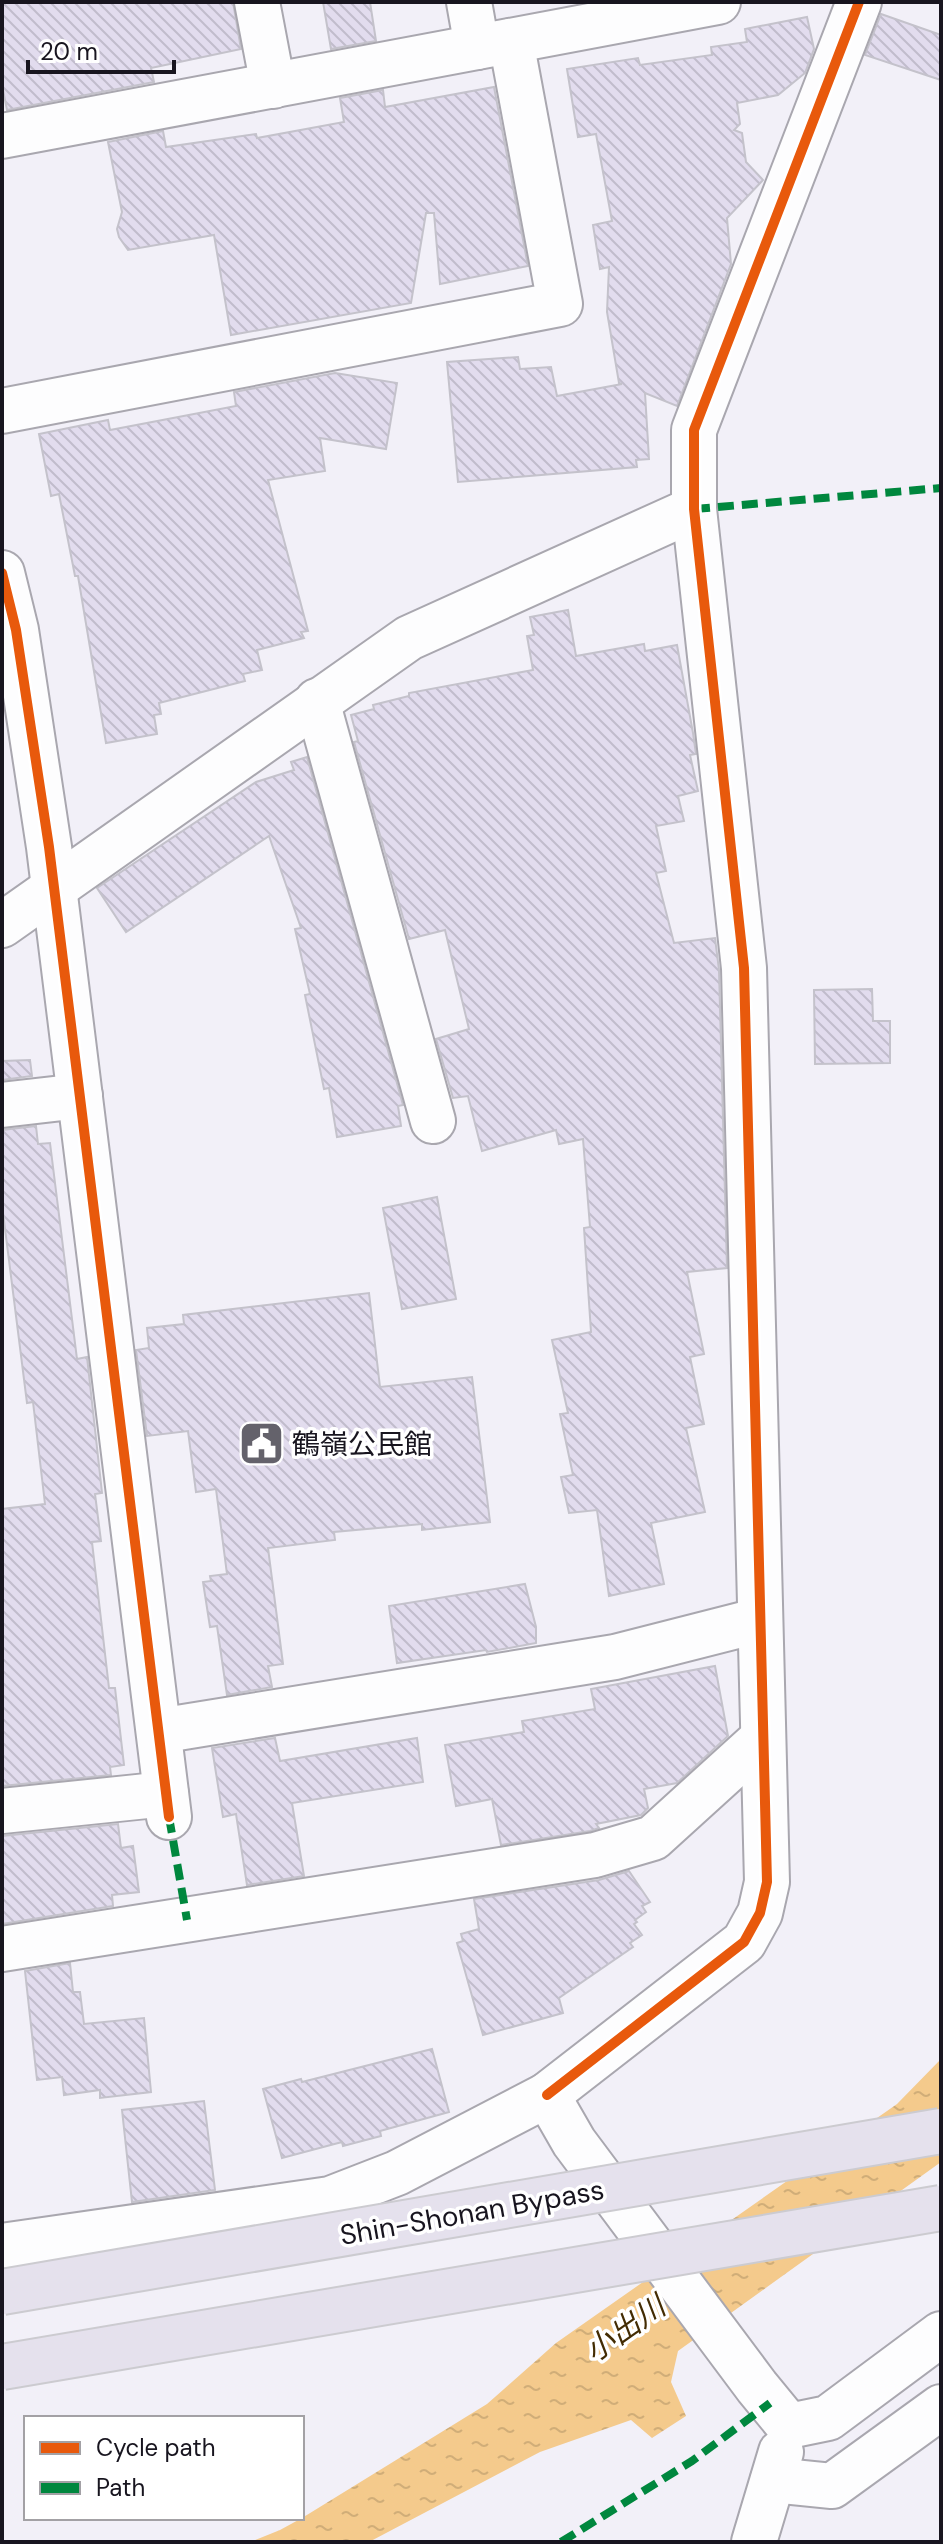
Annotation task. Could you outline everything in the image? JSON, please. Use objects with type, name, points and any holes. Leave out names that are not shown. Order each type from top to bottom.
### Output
[{"type":"highway","name":"Shin-Shonan Bypass","points":[[2,2292],[941,2131]]},
{"type":"highway","points":[[2,2367],[941,2208]]},
{"type":"street","points":[[257,2],[273,86]]},
{"type":"street","points":[[2,411],[560,304],[494,44],[469,2]]},
{"type":"street","points":[[2,2246],[330,2199],[397,2173],[547,2095],[744,1942],[760,1913],[767,1882],[744,968],[694,509],[694,430],[859,2]]},
{"type":"street","points":[[2,136],[700,4]]},
{"type":"street","points":[[2,925],[409,638],[694,509]]},
{"type":"street","points":[[2,573],[16,630],[16,734],[49,847],[168,1805],[2,1811]]},
{"type":"street","points":[[317,701],[433,1121]]},
{"type":"street","points":[[2,1105],[80,1096]]},
{"type":"street","points":[[159,1731],[615,1657],[760,1620]]},
{"type":"street","points":[[2,1949],[595,1855],[653,1838],[762,1739]]},
{"type":"street","points":[[547,2095],[574,2142],[789,2426]]},
{"type":"street","points":[[789,2426],[828,2418],[941,2334]]},
{"type":"street","points":[[773,2480],[832,2486],[941,2407]]},
{"type":"street","points":[[754,2542],[789,2426]]},
{"type":"water","name":"小出川","points":[[941,2059],[941,2162],[678,2351],[671,2382],[686,2416],[652,2438],[631,2420],[540,2452],[369,2542],[250,2542],[304,2520],[304,2517],[487,2404],[556,2343],[897,2104]]},
{"type":"building","points":[[2,2],[233,2],[241,49],[151,68],[154,82],[7,110],[2,85]]},
{"type":"building","points":[[323,2],[370,2],[376,41],[331,49]]},
{"type":"building","points":[[881,14],[941,35],[941,80],[865,55]]},
{"type":"building","points":[[807,17],[814,49],[805,73],[778,95],[737,103],[740,124],[734,130],[742,133],[746,162],[763,180],[727,218],[731,264],[677,406],[645,393],[649,459],[636,460],[637,467],[458,482],[447,362],[518,357],[520,369],[551,367],[557,396],[622,384],[619,383],[607,312],[609,267],[600,269],[593,225],[612,221],[596,134],[578,137],[567,69],[638,58],[640,65],[712,55],[711,47],[747,42],[745,29]]},
{"type":"building","points":[[494,87],[528,266],[440,284],[434,213],[426,213],[411,303],[231,335],[214,235],[128,250],[119,237],[117,229],[122,212],[108,142],[163,131],[166,147],[256,134],[257,138],[344,122],[340,98],[383,90],[385,107]]},
{"type":"building","points":[[335,373],[397,383],[386,449],[320,438],[325,471],[268,480],[308,631],[301,632],[304,638],[257,650],[262,670],[243,674],[245,681],[159,703],[161,714],[154,715],[157,734],[106,743],[78,576],[75,576],[59,494],[51,496],[39,434],[108,420],[110,430],[236,406],[234,392]]},
{"type":"building","points":[[568,610],[576,656],[644,644],[645,651],[677,645],[693,733],[696,754],[690,755],[698,791],[678,796],[684,821],[656,826],[666,871],[656,873],[674,943],[715,938],[719,970],[727,1268],[687,1272],[704,1354],[690,1357],[704,1424],[686,1428],[705,1512],[651,1523],[664,1584],[609,1596],[597,1510],[569,1513],[561,1477],[573,1475],[560,1414],[568,1413],[552,1340],[591,1332],[584,1228],[590,1227],[583,1139],[559,1144],[556,1130],[482,1151],[468,1096],[453,1098],[436,1039],[469,1029],[445,930],[409,939],[354,742],[358,741],[351,715],[374,709],[373,705],[409,696],[409,693],[533,670],[527,636],[534,635],[530,617]]},
{"type":"building","points":[[307,757],[403,1105],[398,1106],[401,1126],[337,1137],[329,1088],[324,1089],[305,995],[310,994],[295,929],[301,928],[269,836],[126,932],[97,888],[256,782],[294,770],[291,762]]},
{"type":"building","points":[[872,989],[873,1021],[890,1021],[890,1063],[815,1064],[814,990]]},
{"type":"building","points":[[30,1060],[32,1076],[2,1080],[2,1061]]},
{"type":"building","points":[[36,1126],[38,1144],[50,1143],[77,1359],[87,1357],[102,1493],[95,1494],[101,1541],[92,1542],[109,1688],[115,1688],[124,1765],[110,1767],[111,1775],[2,1786],[2,1509],[45,1504],[33,1402],[27,1403],[2,1205],[2,1130]]},
{"type":"building","points":[[437,1197],[456,1299],[402,1309],[383,1208]]},
{"type":"building","points":[[369,1293],[380,1387],[472,1377],[490,1522],[422,1530],[422,1524],[334,1532],[335,1540],[268,1548],[283,1664],[268,1666],[272,1687],[227,1695],[217,1626],[210,1627],[203,1582],[211,1581],[210,1576],[227,1574],[216,1489],[196,1492],[188,1431],[147,1436],[136,1350],[149,1348],[147,1328],[184,1324],[183,1315]]},
{"type":"building","points":[[525,1584],[536,1627],[536,1643],[397,1663],[389,1606]]},
{"type":"building","points":[[715,1666],[728,1736],[677,1783],[644,1789],[648,1808],[641,1815],[596,1824],[599,1828],[590,1831],[501,1845],[492,1799],[456,1806],[445,1745],[524,1732],[522,1721],[595,1709],[591,1689]]},
{"type":"building","points":[[275,1738],[280,1761],[417,1738],[423,1782],[292,1803],[304,1876],[247,1885],[236,1814],[223,1817],[212,1748]]},
{"type":"building","points":[[118,1824],[121,1848],[133,1846],[139,1892],[112,1895],[113,1906],[2,1924],[2,1836]]},
{"type":"building","points":[[629,1871],[650,1902],[642,1906],[646,1912],[635,1920],[637,1922],[634,1924],[642,1935],[630,1943],[633,1947],[559,1998],[563,2013],[483,2035],[457,1943],[463,1941],[461,1934],[479,1929],[474,1899],[599,1880]]},
{"type":"building","points":[[70,1963],[73,1992],[80,1992],[84,2024],[144,2018],[151,2092],[100,2098],[100,2090],[64,2095],[62,2077],[37,2080],[25,1971]]},
{"type":"building","points":[[432,2049],[449,2112],[380,2131],[381,2136],[343,2146],[342,2142],[282,2158],[263,2089]]},
{"type":"building","points":[[204,2101],[215,2190],[132,2202],[122,2110]]},
{"type":"marked path","points":[[694,509],[941,488]]},
{"type":"marked path","points":[[169,1817],[187,1920]]},
{"type":"marked path","points":[[561,2542],[692,2461],[770,2403]]},
{"type":"cycle path","points":[[547,2095],[744,1942],[760,1913],[767,1882],[744,968],[694,509],[694,430],[859,2]]},
{"type":"cycle path","points":[[2,573],[16,630],[49,847],[169,1817]]},
{"type":"place","name":"鶴嶺公民館","points":[[261,1444]]}]
